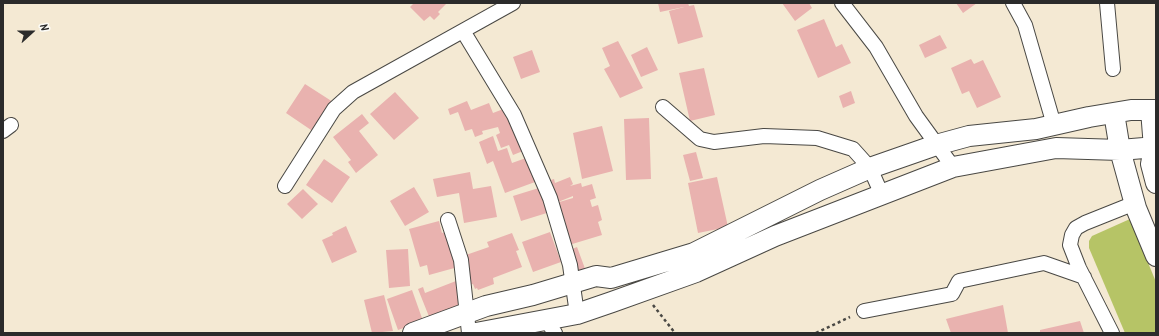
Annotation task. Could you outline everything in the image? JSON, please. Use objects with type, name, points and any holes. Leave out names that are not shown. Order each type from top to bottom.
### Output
[{"type":"main road","points":[[413,333],[467,313],[596,276],[611,278],[694,253],[820,190],[870,168],[936,145],[969,136],[1036,129],[1131,110],[1154,110],[1155,148],[1151,164],[1156,183]]},
{"type":"main road","points":[[1114,113],[1120,150],[1135,203],[1156,256]]},
{"type":"main road","points":[[476,333],[550,327],[577,314],[696,272],[775,236],[953,167],[1056,148],[1120,150],[1155,148]]},
{"type":"street","points":[[285,186],[334,109],[353,92],[513,3]]},
{"type":"street","points":[[842,3],[876,48],[916,116],[953,167]]},
{"type":"street","points":[[1013,3],[1025,25],[1054,125]]},
{"type":"street","points":[[1107,3],[1113,69]]},
{"type":"street","points":[[463,31],[514,115],[550,198],[570,265],[577,314]]},
{"type":"street","points":[[663,107],[700,139],[714,142],[764,136],[817,138],[853,149],[870,168],[882,195]]},
{"type":"street","points":[[1112,333],[1070,245],[1072,235],[1076,228],[1135,203]]},
{"type":"street","points":[[448,220],[461,260],[469,333]]},
{"type":"street","points":[[864,311],[952,294],[959,281],[1044,263],[1084,277]]},
{"type":"path","points":[[644,291],[659,315],[675,333]]},
{"type":"path","points":[[816,333],[864,311]]},
{"type":"green space","points":[[1130,219],[1156,282],[1156,333],[1125,333],[1089,248],[1089,241],[1092,236]]},
{"type":"building","points":[[414,3],[447,3],[438,12],[440,14],[434,20],[430,16],[424,21],[410,7]]},
{"type":"building","points":[[658,3],[688,3],[689,6],[694,5],[703,37],[678,44],[669,11],[684,7],[660,12]]},
{"type":"building","points":[[782,3],[809,3],[812,8],[795,21]]},
{"type":"building","points":[[956,3],[977,3],[963,13]]},
{"type":"building","points":[[824,19],[836,47],[842,44],[851,63],[818,78],[797,30]]},
{"type":"building","points":[[940,35],[947,48],[925,58],[919,45]]},
{"type":"building","points":[[618,41],[643,88],[620,98],[604,69],[610,66],[602,48]]},
{"type":"building","points":[[647,47],[658,70],[641,77],[631,55]]},
{"type":"building","points":[[532,50],[540,72],[521,79],[513,57]]},
{"type":"building","points":[[971,59],[974,64],[983,60],[1001,97],[977,108],[969,91],[962,94],[951,68]]},
{"type":"building","points":[[704,68],[715,115],[690,121],[679,73]]},
{"type":"building","points":[[305,84],[333,102],[314,132],[286,113]]},
{"type":"building","points":[[851,91],[855,103],[843,108],[839,96]]},
{"type":"building","points":[[395,92],[419,118],[394,140],[370,114]]},
{"type":"building","points":[[467,101],[471,110],[489,103],[493,113],[506,108],[523,151],[513,155],[509,145],[501,148],[496,135],[500,133],[498,127],[482,131],[483,134],[475,137],[472,129],[465,131],[458,112],[450,115],[448,109]]},
{"type":"building","points":[[362,114],[369,123],[359,131],[378,155],[356,173],[348,162],[351,160],[333,137]]},
{"type":"building","points":[[649,118],[651,179],[626,180],[624,119]]},
{"type":"building","points":[[602,126],[613,171],[582,179],[573,133]]},
{"type":"building","points":[[493,136],[498,151],[507,148],[512,163],[526,158],[535,182],[505,193],[493,161],[487,164],[479,142]]},
{"type":"building","points":[[696,152],[703,178],[690,181],[683,155]]},
{"type":"building","points":[[324,159],[350,177],[332,203],[306,185]]},
{"type":"building","points":[[470,172],[473,189],[491,186],[497,217],[464,223],[459,193],[437,197],[433,179]]},
{"type":"building","points":[[570,177],[573,184],[570,186],[581,183],[582,187],[592,184],[596,198],[590,200],[592,207],[598,205],[602,220],[598,222],[602,235],[569,245],[556,203],[573,198],[573,196],[558,202],[551,180],[554,179],[555,183]]},
{"type":"building","points":[[717,177],[728,227],[698,233],[688,183]]},
{"type":"building","points":[[414,187],[429,212],[405,226],[390,201]]},
{"type":"building","points":[[542,187],[550,212],[521,221],[513,196]]},
{"type":"building","points":[[303,189],[318,204],[302,219],[287,204]]},
{"type":"building","points":[[439,221],[442,233],[448,231],[458,267],[429,275],[427,265],[420,267],[409,229]]},
{"type":"building","points":[[346,226],[357,252],[332,263],[322,240],[333,235],[332,233]]},
{"type":"building","points":[[550,232],[561,262],[533,272],[522,242]]},
{"type":"building","points":[[512,233],[519,250],[516,251],[522,267],[493,278],[494,284],[478,290],[477,288],[475,289],[473,284],[470,285],[467,278],[470,277],[463,256],[489,247],[487,242]]},
{"type":"building","points":[[577,247],[587,274],[578,277],[570,250]]},
{"type":"building","points":[[408,249],[410,286],[389,288],[386,250]]},
{"type":"building","points":[[456,281],[465,305],[430,319],[418,289],[423,287],[425,293]]},
{"type":"building","points":[[412,290],[423,321],[398,330],[387,299]]},
{"type":"building","points":[[384,295],[393,331],[372,333],[364,300]]},
{"type":"building","points":[[1003,305],[1008,333],[951,333],[946,319]]},
{"type":"building","points":[[1080,321],[1084,333],[1040,333],[1040,330]]}]
